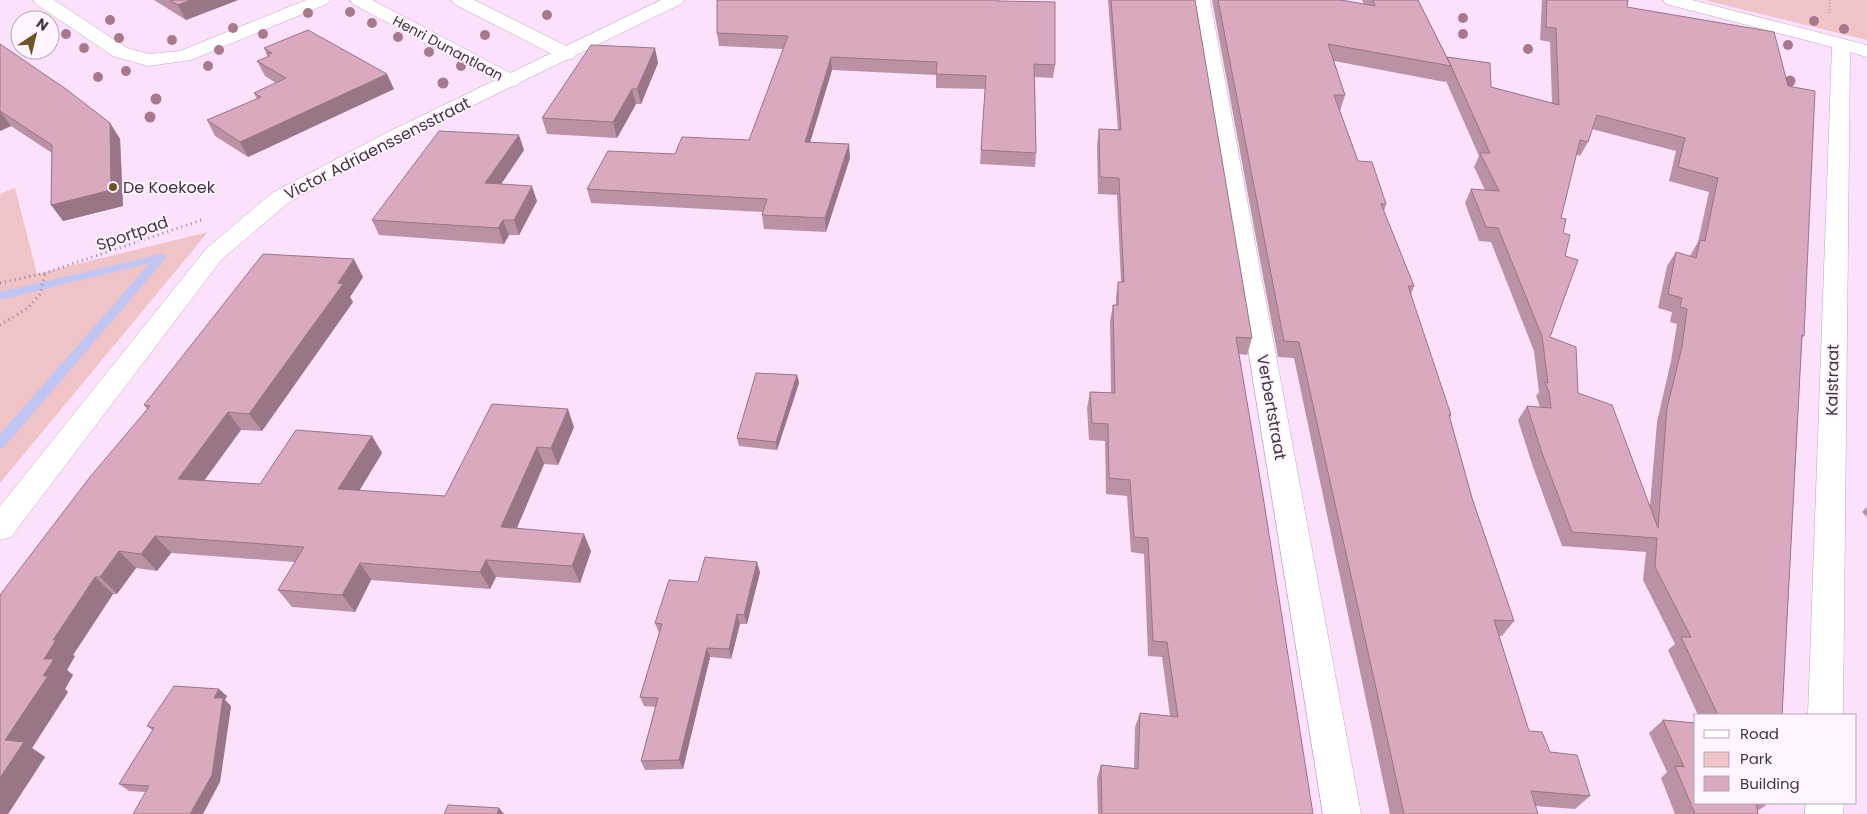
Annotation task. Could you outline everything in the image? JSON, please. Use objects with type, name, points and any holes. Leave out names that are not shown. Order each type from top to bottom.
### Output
[{"type":"street","points":[[42,0],[120,52],[148,60],[184,56],[320,0]]},
{"type":"street","name":"Henri Dunantlaan","points":[[359,0],[511,81]]},
{"type":"street","points":[[460,0],[567,54]]},
{"type":"street","name":"Victor Adriaenssensstraat","points":[[0,528],[214,254],[280,198],[393,137],[676,0]]},
{"type":"street","name":"Verbertstraat","points":[[1201,0],[1342,814]]},
{"type":"street","points":[[1672,0],[1867,51]]},
{"type":"street","name":"Kalstraat","points":[[1826,714],[1841,44]]},
{"type":"path","name":"Sportpad","points":[[0,283],[45,274],[208,218]]},
{"type":"path","points":[[0,326],[28,308],[40,294],[45,274]]},
{"type":"green space","points":[[1867,0],[1867,40],[1708,1]]},
{"type":"green space","points":[[15,188],[37,274],[208,232],[0,483],[0,194]]},
{"type":"building","points":[[170,0],[191,0],[178,5]]},
{"type":"building","points":[[717,0],[998,0],[1055,2],[1055,65],[1034,64],[1036,153],[981,150],[986,76],[936,74],[937,62],[831,57],[805,142],[849,144],[825,218],[762,215],[767,199],[587,189],[608,151],[675,154],[682,137],[749,140],[788,36],[717,33]]},
{"type":"building","points":[[1111,0],[1195,0],[1252,338],[1236,337],[1313,814],[1102,814],[1101,765],[1138,769],[1140,713],[1178,717],[1167,642],[1153,641],[1148,538],[1134,537],[1130,480],[1109,478],[1108,424],[1092,423],[1090,392],[1115,393],[1113,305],[1118,305],[1118,282],[1124,282],[1119,178],[1100,177],[1099,129],[1121,130]]},
{"type":"building","points":[[1218,0],[1341,0],[1375,6],[1373,0],[1418,0],[1451,66],[1328,44],[1345,95],[1334,95],[1358,161],[1372,162],[1386,204],[1381,204],[1414,286],[1408,286],[1451,415],[1449,415],[1472,498],[1514,621],[1494,620],[1529,731],[1542,732],[1550,752],[1577,755],[1590,796],[1531,791],[1538,814],[1404,814],[1299,342],[1284,341]]},
{"type":"building","points":[[1547,0],[1628,0],[1627,7],[1774,32],[1788,86],[1815,91],[1804,336],[1802,335],[1782,714],[1718,714],[1681,637],[1691,637],[1655,567],[1657,538],[1572,532],[1542,453],[1527,406],[1551,408],[1549,392],[1545,382],[1548,383],[1542,336],[1498,228],[1486,227],[1471,189],[1499,191],[1480,153],[1490,153],[1447,57],[1490,63],[1491,87],[1559,105],[1556,28],[1546,27]],"holes":[[[1597,115],[1685,138],[1678,167],[1718,178],[1705,241],[1700,240],[1696,258],[1676,252],[1668,294],[1682,298],[1680,307],[1687,309],[1682,347],[1667,408],[1658,528],[1612,405],[1578,393],[1576,347],[1550,337],[1578,260],[1565,256],[1570,235],[1563,233],[1566,219],[1561,218],[1580,140],[1588,142]]]},
{"type":"building","points":[[308,30],[387,74],[240,142],[207,120],[261,97],[254,93],[286,78],[257,61],[270,56],[267,54],[272,53],[264,48]]},
{"type":"building","points":[[0,44],[10,51],[10,60],[23,60],[66,89],[110,123],[111,190],[51,205],[52,145],[0,111]]},
{"type":"building","points":[[591,45],[655,48],[637,89],[632,89],[613,122],[542,118]]},
{"type":"building","points":[[439,131],[519,135],[485,183],[532,186],[514,220],[503,220],[498,228],[372,220]]},
{"type":"building","points":[[263,254],[354,259],[338,283],[343,284],[249,414],[228,412],[178,479],[260,484],[296,430],[372,436],[338,489],[445,496],[492,404],[568,409],[551,448],[537,447],[501,527],[584,534],[572,566],[486,560],[480,572],[360,563],[342,595],[278,590],[304,547],[155,536],[141,554],[119,551],[100,577],[95,577],[53,640],[56,640],[44,659],[54,659],[43,676],[48,676],[5,740],[24,742],[0,778],[0,595],[90,477],[150,406],[144,405]]},
{"type":"building","points":[[756,373],[797,375],[776,442],[737,438]]},
{"type":"building","points":[[705,557],[757,562],[744,615],[737,614],[729,649],[707,648],[679,760],[641,761],[658,698],[640,697],[662,624],[655,623],[669,580],[698,582]]},
{"type":"building","points":[[174,686],[219,689],[214,698],[223,698],[212,775],[190,814],[133,814],[149,786],[119,784],[154,728],[147,726]]},
{"type":"building","points":[[1663,720],[1694,723],[1694,804],[1756,804],[1758,814],[1695,814],[1675,766],[1684,767]]},
{"type":"building","points":[[448,805],[499,808],[497,814],[444,814]]},
{"type":"waterway","points":[[0,296],[161,257],[0,443]]},
{"type":"place","name":"De Koekoek","points":[[113,187]]}]
